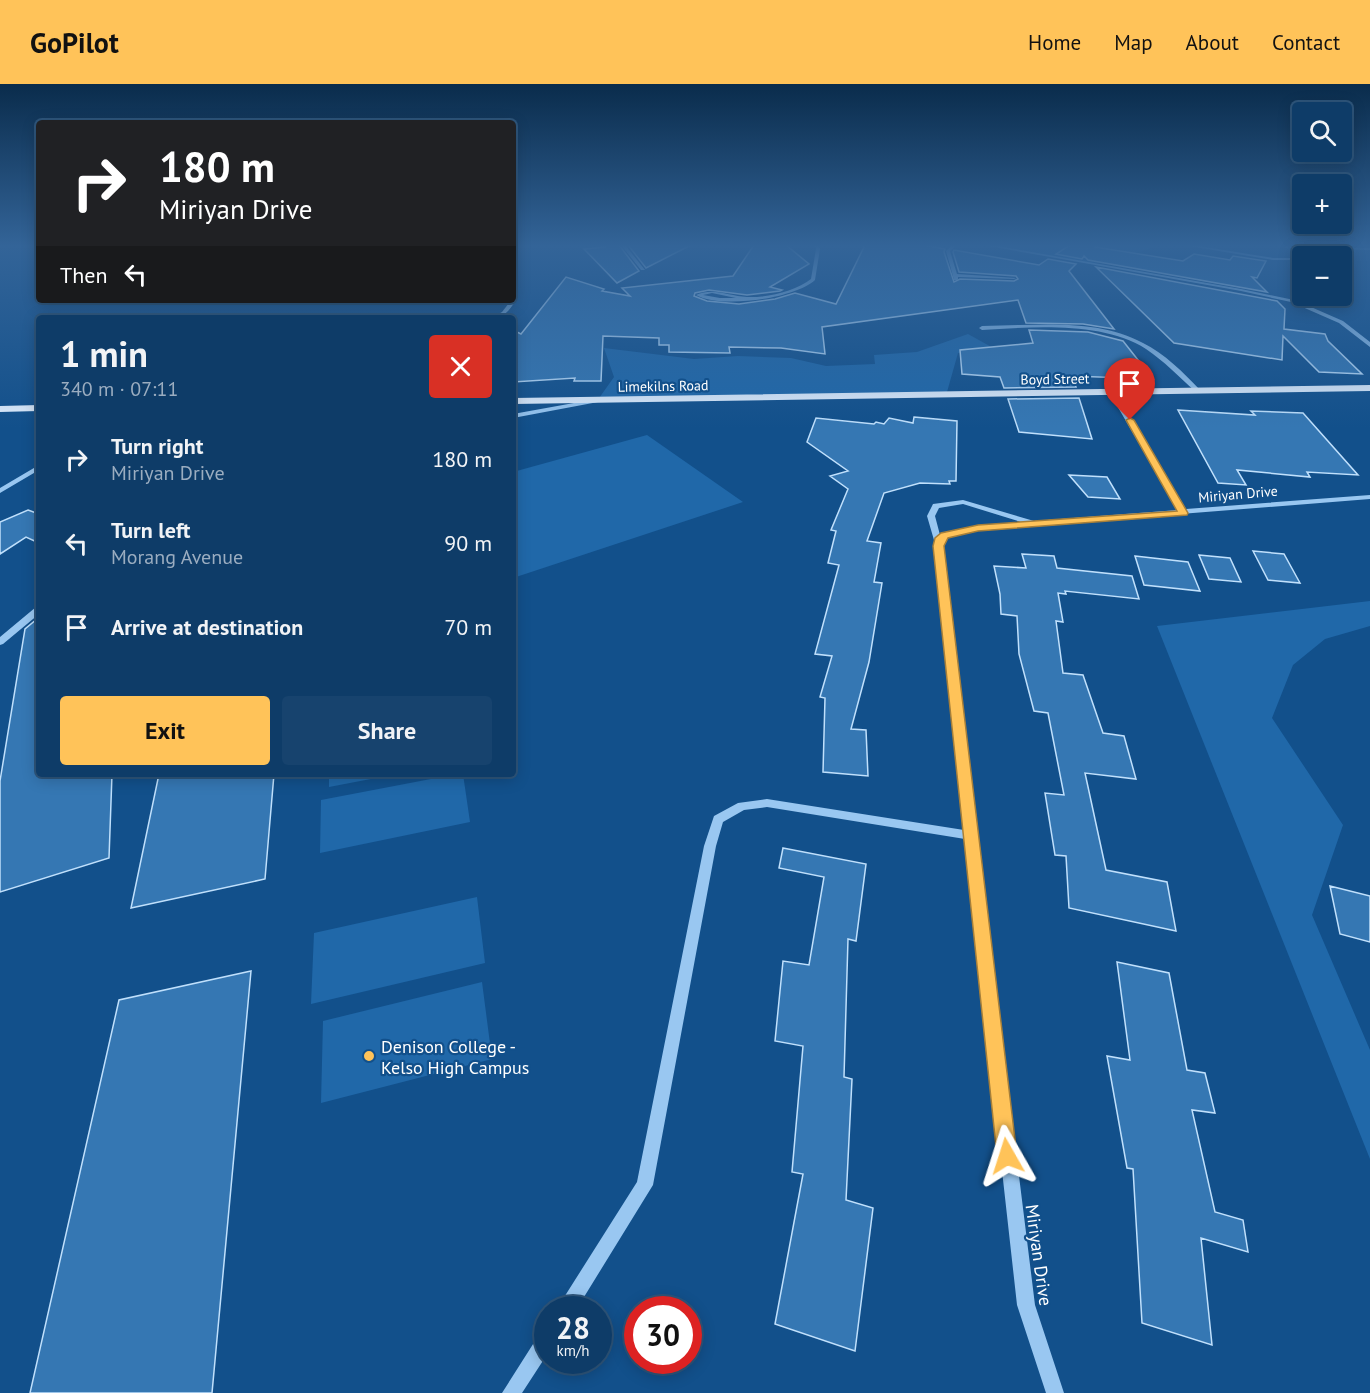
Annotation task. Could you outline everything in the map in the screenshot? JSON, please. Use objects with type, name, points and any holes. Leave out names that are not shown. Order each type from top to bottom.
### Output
[{"type":"main road","name":"Boyd Street","points":[[813,396],[1370,388]]},
{"type":"main road","name":"Limekilns Road","points":[[516,401],[813,396]]},
{"type":"main road","points":[[0,409],[36,408]]},
{"type":"street","points":[[1306,306],[1341,322],[1370,345]]},
{"type":"street","points":[[982,328],[1068,328],[1110,333],[1128,338],[1150,349],[1197,390]]},
{"type":"street","points":[[1112,392],[1184,513]]},
{"type":"street","points":[[516,415],[597,400]]},
{"type":"street","points":[[0,491],[36,469]]},
{"type":"street","name":"Miriyan Drive","points":[[939,546],[940,538],[958,532],[1370,497]]},
{"type":"street","name":"Miriyan Drive","points":[[1036,524],[963,501],[936,506],[931,516],[939,546],[970,835],[1026,1305],[1054,1393]]},
{"type":"street","points":[[0,642],[36,612]]},
{"type":"street","points":[[574,1296],[645,1185],[710,846],[718,819],[742,806],[767,804],[970,835]]},
{"type":"street","points":[[511,1393],[534,1358]]},
{"type":"shaded area","points":[[968,334],[995,349],[958,353],[947,392],[597,401],[614,377],[604,348],[694,359],[738,356],[791,358],[826,366],[875,364],[874,355],[917,352]]},
{"type":"shaded area","points":[[647,435],[743,502],[516,577],[516,471]]},
{"type":"shaded area","points":[[1370,601],[1370,626],[1325,639],[1293,665],[1272,718],[1343,825],[1312,915],[1370,1050],[1370,1159],[1157,626]]},
{"type":"shaded area","points":[[329,777],[381,777],[329,787]]},
{"type":"shaded area","points":[[441,777],[463,777],[470,822],[320,853],[321,800]]},
{"type":"shaded area","points":[[477,897],[485,963],[311,1004],[314,933]]},
{"type":"shaded area","points":[[482,982],[492,1059],[321,1103],[323,1021]]},
{"type":"building","points":[[543,306],[974,306],[822,327],[825,354],[781,348],[729,347],[730,353],[669,352],[669,345],[659,345],[659,338],[603,336],[601,381],[574,381],[575,378],[516,382],[516,332],[521,334]]},
{"type":"building","points":[[1020,306],[1096,306],[1114,329],[1083,324],[1026,323]]},
{"type":"building","points":[[1136,306],[1282,306],[1285,309],[1284,329],[1325,334],[1328,341],[1362,374],[1319,372],[1283,336],[1282,360],[1174,343]]},
{"type":"building","points":[[1029,330],[1088,332],[1123,341],[1153,379],[1072,376],[1076,387],[1004,388],[1000,377],[962,374],[960,350],[1033,343]]},
{"type":"building","points":[[1079,398],[1092,439],[1019,432],[1008,399]]},
{"type":"building","points":[[1178,410],[1255,415],[1251,411],[1303,413],[1358,475],[1307,472],[1310,477],[1237,470],[1246,485],[1218,483]]},
{"type":"building","points":[[914,417],[957,421],[956,481],[949,481],[950,484],[920,483],[884,493],[867,541],[881,543],[874,582],[882,583],[869,662],[851,729],[866,730],[868,776],[823,772],[825,698],[820,697],[832,656],[815,654],[839,565],[828,563],[836,531],[831,530],[848,489],[830,476],[848,471],[807,442],[816,418],[884,424],[889,418],[913,423]]},
{"type":"building","points":[[1069,475],[1107,477],[1120,499],[1088,497]]},
{"type":"building","points":[[28,510],[36,513],[36,542],[26,537],[0,554],[0,522]]},
{"type":"building","points":[[1253,551],[1284,554],[1300,583],[1268,580]]},
{"type":"building","points":[[1022,554],[1054,556],[1057,568],[1132,576],[1139,599],[1065,591],[1066,594],[1058,593],[1063,622],[1056,621],[1063,673],[1083,675],[1103,733],[1124,736],[1136,779],[1085,773],[1106,870],[1167,882],[1176,931],[1069,908],[1066,856],[1055,855],[1045,793],[1064,795],[1048,713],[1034,711],[1019,654],[1017,616],[1001,614],[1000,594],[994,566],[1026,568]]},
{"type":"building","points":[[1199,555],[1230,558],[1241,582],[1209,579]]},
{"type":"building","points":[[1135,556],[1188,562],[1200,591],[1144,585]]},
{"type":"building","points":[[36,620],[36,777],[112,777],[109,858],[0,892],[0,781],[25,629]]},
{"type":"building","points":[[158,777],[274,777],[265,879],[131,908]]},
{"type":"building","points":[[783,848],[866,864],[856,941],[848,939],[844,1077],[852,1079],[846,1200],[873,1208],[855,1351],[775,1324],[803,1174],[792,1172],[803,1046],[775,1041],[783,961],[809,965],[824,877],[779,868]]},
{"type":"building","points":[[1330,886],[1370,896],[1370,942],[1340,934]]},
{"type":"building","points":[[1117,962],[1169,973],[1187,1070],[1205,1073],[1215,1113],[1192,1110],[1215,1212],[1243,1220],[1248,1252],[1201,1238],[1212,1345],[1142,1323],[1133,1169],[1127,1168],[1107,1056],[1130,1060]]},
{"type":"building","points":[[251,971],[212,1393],[30,1393],[119,1000]]},
{"type":"place","name":"Denison College - Kelso High Campus","points":[[369,1056]]},
{"type":"route","points":[[1007,1156],[939,563],[940,538],[978,528],[1184,513],[1130,420]]}]
